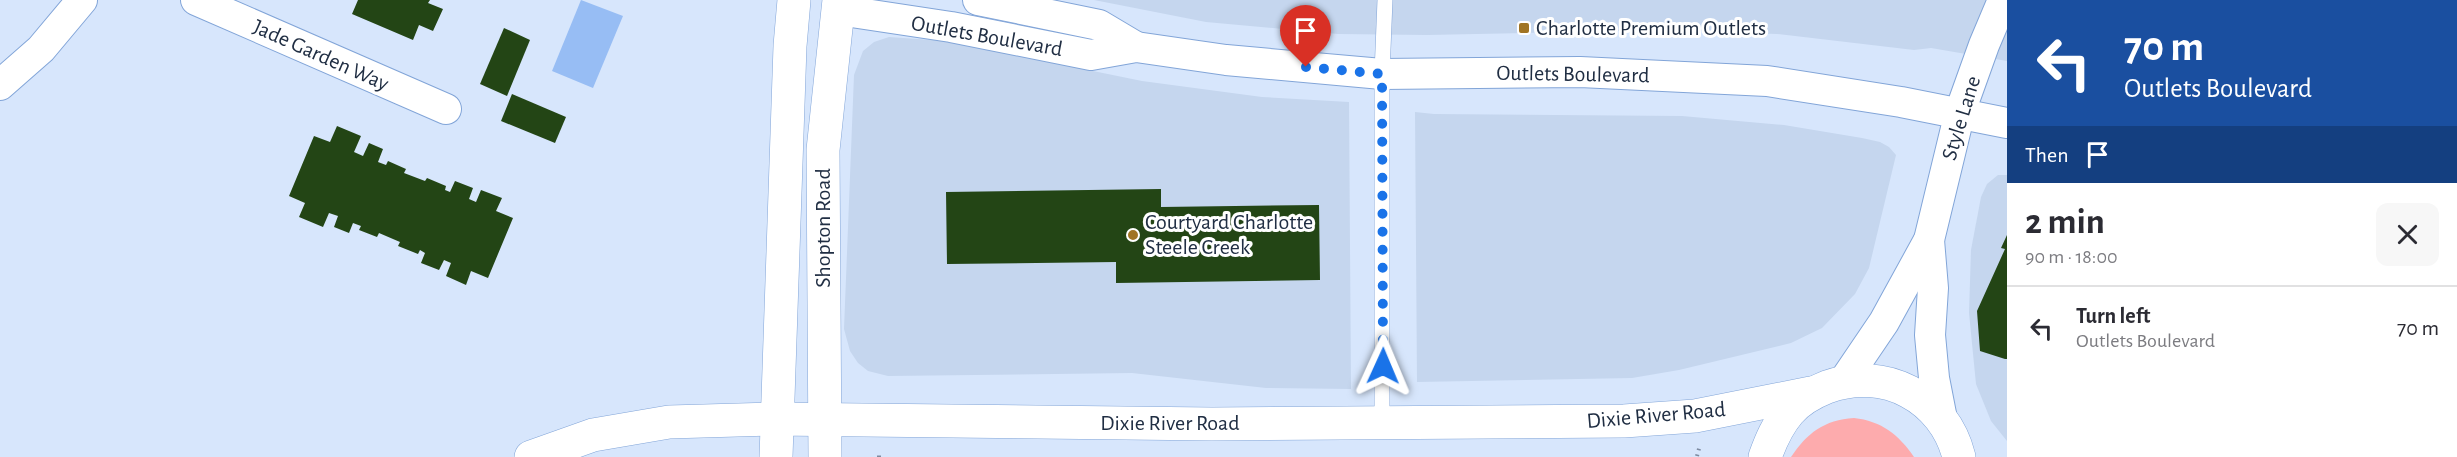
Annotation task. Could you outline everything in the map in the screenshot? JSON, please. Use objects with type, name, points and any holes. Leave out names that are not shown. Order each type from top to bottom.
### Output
[{"type":"street","points":[[0,85],[41,49],[82,0]]},
{"type":"street","name":"Jade Garden Way","points":[[196,0],[446,109]]},
{"type":"street","name":"Shopton Road","points":[[776,457],[775,419],[790,46],[794,0]]},
{"type":"street","name":"Outlets Boulevard","points":[[978,0],[1099,25],[1136,47]]},
{"type":"street","name":"Style Lane","points":[[1844,381],[1884,322],[1929,240],[1960,112],[2003,0]]},
{"type":"street","name":"Shopton Road","points":[[825,457],[823,150],[838,5]]},
{"type":"street","name":"Outlets Boulevard","points":[[838,5],[1091,55],[1136,47],[1226,60],[1382,74],[1580,72],[1767,81],[1960,112],[2007,123]]},
{"type":"street","name":"Style Lane","points":[[1929,240],[1933,288],[1930,335],[1934,378],[1942,419]]},
{"type":"street","points":[[1765,457],[1774,433],[1790,411],[1811,393],[1844,381],[1872,380],[1899,386],[1923,399],[1942,419],[1955,442],[1959,457]]},
{"type":"street","name":"Dixie River Road","points":[[531,457],[593,435],[669,422],[775,419],[1382,423],[1624,421],[1695,416],[1811,393]]},
{"type":"lane","points":[[1382,423],[1382,74],[1385,0]]},
{"type":"shaded area","name":"Charlotte Premium Outlets","points":[[1094,0],[2007,0],[2007,61],[1931,48],[1914,50],[1777,34],[1660,30],[1427,35],[1338,34],[1206,22]]},
{"type":"shaded area","points":[[889,37],[946,41],[1142,81],[1262,97],[1349,102],[1351,389],[1266,388],[1132,373],[888,376],[868,371],[858,363],[850,351],[844,329],[854,75],[863,51],[874,42]]},
{"type":"shaded area","points":[[1415,112],[1682,116],[1784,125],[1880,142],[1896,155],[1869,268],[1855,294],[1822,328],[1791,343],[1679,370],[1632,378],[1417,382]]},
{"type":"shaded area","points":[[1998,175],[2007,175],[2007,441],[1991,421],[1976,384],[1969,313],[1971,250],[1981,197],[1987,184]]},
{"type":"shaded area","points":[[1854,418],[1873,422],[1888,430],[1914,457],[1791,457],[1803,441],[1817,429],[1843,419]]},
{"type":"water","points":[[581,0],[623,16],[593,88],[552,71]]},
{"type":"building","points":[[358,0],[430,0],[428,3],[443,9],[433,31],[419,25],[413,40],[352,14]]},
{"type":"building","points":[[504,28],[530,40],[507,96],[480,84]]},
{"type":"building","points":[[512,94],[566,117],[555,143],[501,121]]},
{"type":"building","points":[[337,126],[361,136],[354,152],[363,156],[369,143],[383,149],[378,162],[386,165],[388,161],[406,169],[404,173],[425,181],[427,178],[446,186],[445,190],[450,192],[455,181],[473,188],[469,199],[476,202],[481,190],[502,198],[496,211],[513,218],[488,278],[471,271],[466,285],[446,276],[451,263],[444,260],[439,270],[421,263],[425,253],[420,250],[418,254],[398,246],[400,242],[379,233],[377,237],[359,230],[361,226],[353,223],[349,233],[334,227],[338,216],[329,213],[323,227],[299,217],[305,203],[289,196],[314,136],[330,142]]},
{"type":"building","name":"Courtyard Charlotte Steele Creek","points":[[1161,189],[1161,207],[1319,205],[1320,280],[1116,283],[1116,262],[947,264],[946,192]]},
{"type":"building","points":[[2007,235],[2007,359],[2005,359],[1980,351],[1977,311],[2005,249],[2001,248]]},
{"type":"place","name":"Charlotte Premium Outlets","points":[[1524,28]]},
{"type":"place","name":"Courtyard Charlotte Steele Creek","points":[[1133,235]]},
{"type":"route","points":[[1306,67],[1382,74],[1383,366]]}]
